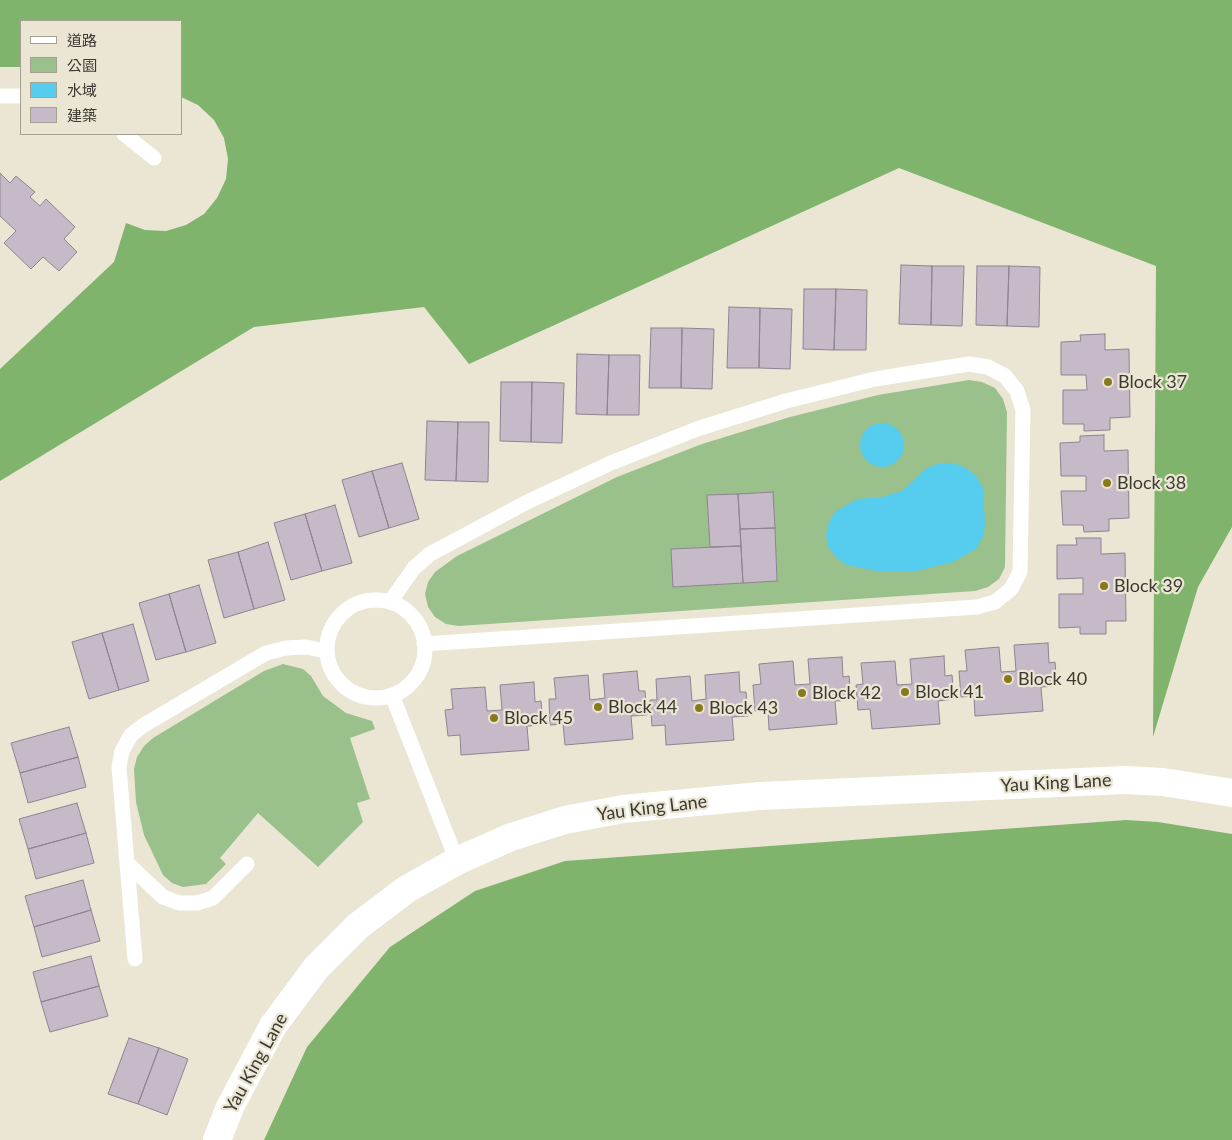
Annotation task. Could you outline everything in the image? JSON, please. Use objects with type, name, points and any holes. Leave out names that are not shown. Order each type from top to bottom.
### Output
[{"type":"street","name":"Yau King Lane","points":[[217,1140],[230,1107],[273,1026],[316,968],[358,926],[406,889],[457,861],[510,837],[565,820],[624,809],[760,796],[1126,780],[1163,782],[1232,794]]},
{"type":"lane","points":[[0,96],[20,96]]},
{"type":"lane","points":[[125,135],[154,158]]},
{"type":"lane","points":[[390,602],[414,568],[442,547],[527,502],[602,467],[697,429],[786,401],[875,379],[969,364],[988,367],[1005,376],[1017,391],[1023,410],[1020,572],[1011,589],[995,602],[977,607],[424,644]]},
{"type":"lane","points":[[375,600],[390,602],[404,609],[415,619],[422,633],[424,644],[423,663],[416,677],[405,688],[392,695],[377,698],[362,696],[348,690],[337,679],[326,651],[329,636],[335,622],[346,611],[360,603],[375,600]]},
{"type":"lane","points":[[135,959],[119,767],[122,751],[131,735],[152,720],[266,653],[300,648],[326,651]]},
{"type":"lane","points":[[392,695],[457,861]]},
{"type":"lane","points":[[126,863],[163,897],[179,903],[197,903],[213,898],[247,864]]},
{"type":"green space","points":[[0,0],[1232,0],[1232,527],[1198,587],[1153,737],[1156,266],[899,168],[469,364],[424,307],[254,327],[0,481],[0,369],[114,262],[126,223],[145,230],[166,231],[186,225],[204,214],[217,198],[226,179],[228,159],[224,138],[214,120],[198,105],[182,97],[182,20],[20,20],[20,67],[0,67]]},
{"type":"green space","points":[[969,380],[982,382],[995,388],[1003,399],[1007,412],[1005,567],[999,579],[988,587],[975,591],[459,626],[446,624],[435,617],[428,607],[425,594],[428,582],[435,572],[457,556],[617,477],[702,444],[790,417],[878,395]]},
{"type":"green space","points":[[283,664],[303,669],[311,676],[323,696],[346,713],[372,721],[375,729],[350,738],[370,799],[357,803],[363,822],[318,867],[258,813],[220,858],[226,864],[206,884],[183,887],[172,883],[163,875],[144,835],[136,802],[134,769],[137,757],[144,746],[153,738],[264,671]]},
{"type":"green space","points":[[1126,820],[1158,822],[1232,834],[1232,1140],[264,1140],[307,1047],[390,947],[475,891],[565,861]]},
{"type":"water","points":[[886,423],[898,429],[903,436],[903,454],[898,461],[891,466],[878,467],[866,461],[861,454],[860,441],[866,429],[873,424]]},
{"type":"water","points":[[940,463],[953,463],[966,468],[976,476],[983,488],[985,524],[983,537],[976,549],[953,562],[913,572],[877,571],[846,565],[836,557],[828,547],[826,535],[829,522],[836,511],[858,499],[882,497],[902,491],[927,468]]},
{"type":"building","points":[[0,173],[10,183],[16,176],[35,192],[30,197],[40,206],[46,199],[75,227],[64,239],[77,252],[59,271],[43,257],[31,269],[4,243],[16,231],[0,216]]},
{"type":"building","points":[[901,265],[932,266],[931,325],[899,324]]},
{"type":"building","points":[[932,266],[964,266],[962,326],[931,325]]},
{"type":"building","points":[[977,266],[1009,266],[1007,326],[976,325]]},
{"type":"building","points":[[1009,266],[1040,267],[1039,327],[1007,326]]},
{"type":"building","points":[[804,289],[836,289],[834,350],[803,349]]},
{"type":"building","points":[[836,289],[867,290],[866,350],[834,350]]},
{"type":"building","points":[[729,307],[760,308],[759,368],[727,368]]},
{"type":"building","points":[[760,308],[792,309],[790,369],[759,368]]},
{"type":"building","points":[[651,328],[682,328],[681,388],[649,388]]},
{"type":"building","points":[[682,328],[714,329],[712,389],[681,388]]},
{"type":"building","name":"Block 37","points":[[1105,334],[1105,350],[1129,349],[1130,417],[1110,418],[1110,430],[1084,431],[1084,424],[1063,424],[1063,390],[1087,390],[1086,375],[1061,375],[1061,342],[1081,341],[1080,335]]},
{"type":"building","points":[[577,354],[609,355],[607,415],[576,414]]},
{"type":"building","points":[[609,355],[640,355],[639,415],[607,415]]},
{"type":"building","points":[[501,382],[532,382],[531,442],[500,441]]},
{"type":"building","points":[[532,382],[564,383],[562,443],[531,442]]},
{"type":"building","points":[[427,421],[458,422],[456,481],[425,480]]},
{"type":"building","points":[[458,422],[489,422],[488,482],[456,481]]},
{"type":"building","name":"Block 38","points":[[1104,435],[1104,451],[1128,450],[1129,518],[1109,519],[1109,531],[1084,532],[1083,525],[1063,525],[1061,491],[1086,491],[1086,476],[1061,476],[1060,443],[1080,442],[1080,436]]},
{"type":"building","points":[[402,463],[419,519],[389,528],[372,471]]},
{"type":"building","points":[[372,471],[389,528],[359,537],[342,480]]},
{"type":"building","points":[[773,492],[775,528],[740,529],[738,494]]},
{"type":"building","points":[[738,494],[741,546],[710,547],[707,495]]},
{"type":"building","points":[[335,505],[352,563],[322,571],[305,514]]},
{"type":"building","points":[[305,514],[322,571],[291,580],[274,523]]},
{"type":"building","points":[[775,528],[777,581],[743,583],[740,529]]},
{"type":"building","name":"Block 39","points":[[1076,538],[1101,538],[1101,554],[1125,553],[1126,621],[1106,621],[1106,634],[1080,634],[1080,627],[1059,628],[1059,594],[1083,594],[1083,578],[1057,579],[1057,545],[1077,545]]},
{"type":"building","points":[[268,542],[285,600],[254,609],[238,552]]},
{"type":"building","points":[[741,546],[743,583],[673,587],[671,549]]},
{"type":"building","points":[[238,552],[254,609],[224,618],[208,560]]},
{"type":"building","points":[[199,585],[216,643],[186,652],[169,594]]},
{"type":"building","points":[[169,594],[186,652],[156,660],[139,603]]},
{"type":"building","points":[[133,624],[149,681],[119,690],[102,633]]},
{"type":"building","points":[[102,633],[119,690],[89,699],[72,642]]},
{"type":"building","name":"Block 40","points":[[1048,643],[1049,663],[1055,662],[1057,686],[1041,687],[1043,711],[975,716],[974,696],[961,697],[959,671],[967,671],[965,650],[999,647],[1001,672],[1016,671],[1014,645]]},
{"type":"building","name":"Block 41","points":[[944,656],[945,676],[952,675],[954,699],[938,701],[940,724],[872,729],[870,709],[858,710],[856,685],[863,684],[861,663],[895,661],[897,685],[912,684],[910,659]]},
{"type":"building","name":"Block 42","points":[[842,657],[843,677],[849,676],[851,700],[835,701],[837,724],[769,730],[768,710],[755,711],[753,685],[761,684],[759,664],[793,661],[795,685],[810,684],[808,659]]},
{"type":"building","name":"Block 44","points":[[637,671],[639,691],[645,691],[647,715],[631,716],[633,739],[565,745],[563,724],[550,725],[549,699],[556,699],[554,678],[588,675],[590,700],[605,698],[603,674]]},
{"type":"building","name":"Block 43","points":[[739,672],[740,692],[746,692],[748,716],[732,717],[734,740],[666,745],[665,725],[652,726],[650,700],[657,700],[656,679],[690,676],[692,701],[706,699],[705,675]]},
{"type":"building","name":"Block 45","points":[[534,682],[535,702],[541,701],[543,725],[527,726],[529,750],[461,755],[460,735],[448,736],[445,710],[453,709],[451,689],[485,687],[487,711],[502,710],[500,685]]},
{"type":"building","points":[[69,727],[78,757],[20,773],[11,743]]},
{"type":"building","points":[[78,757],[86,787],[28,803],[20,773]]},
{"type":"building","points":[[77,803],[86,833],[28,849],[19,819]]},
{"type":"building","points":[[86,833],[94,863],[36,879],[28,849]]},
{"type":"building","points":[[83,880],[91,910],[34,927],[25,896]]},
{"type":"building","points":[[91,910],[100,941],[42,957],[34,927]]},
{"type":"building","points":[[91,956],[99,986],[41,1002],[33,972]]},
{"type":"building","points":[[99,986],[108,1016],[50,1032],[41,1002]]},
{"type":"building","points":[[129,1038],[159,1048],[138,1104],[108,1094]]},
{"type":"building","points":[[159,1048],[188,1059],[167,1115],[138,1104]]},
{"type":"place","name":"Block 37","points":[[1108,382]]},
{"type":"place","name":"Block 38","points":[[1107,483]]},
{"type":"place","name":"Block 39","points":[[1104,586]]},
{"type":"place","name":"Block 40","points":[[1008,679]]},
{"type":"place","name":"Block 41","points":[[905,692]]},
{"type":"place","name":"Block 42","points":[[802,693]]},
{"type":"place","name":"Block 44","points":[[598,707]]},
{"type":"place","name":"Block 43","points":[[699,708]]},
{"type":"place","name":"Block 45","points":[[494,718]]}]
